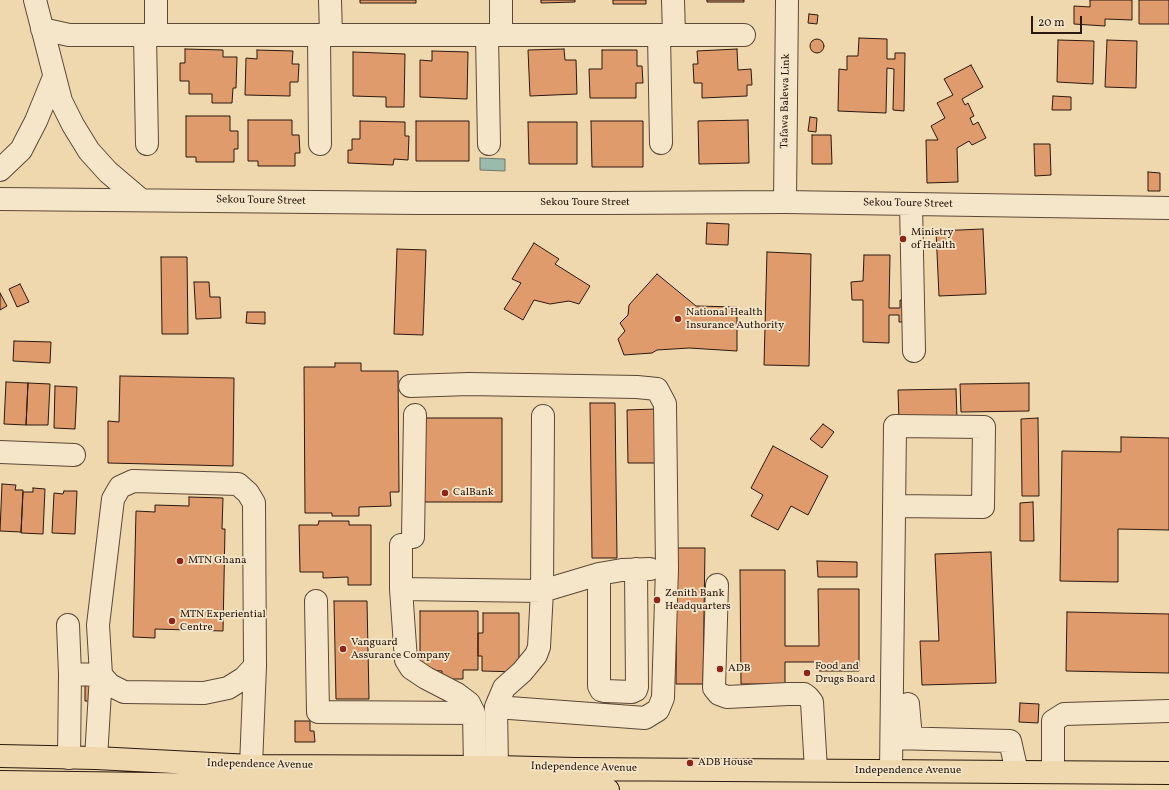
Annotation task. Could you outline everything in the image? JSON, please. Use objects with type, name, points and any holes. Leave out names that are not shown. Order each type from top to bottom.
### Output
[{"type":"main road","name":"Independence Avenue","points":[[0,756],[96,758],[251,766],[1169,773]]},
{"type":"main road","name":"Independence Avenue","points":[[0,782],[126,787],[608,790]]},
{"type":"street","points":[[35,0],[61,101],[73,126],[88,151],[108,172],[142,200]]},
{"type":"street","points":[[148,144],[151,35],[156,0]]},
{"type":"street","points":[[320,144],[325,35],[330,0]]},
{"type":"street","points":[[489,144],[494,35],[501,0]]},
{"type":"street","points":[[661,143],[666,35],[673,0]]},
{"type":"street","name":"Tafawa Balewa Link","points":[[785,202],[787,0]]},
{"type":"street","points":[[42,29],[70,35],[744,35]]},
{"type":"street","points":[[0,170],[21,150],[36,121],[54,77]]},
{"type":"street","name":"Sekou Toure Street","points":[[0,199],[481,203],[785,202],[1169,208]]},
{"type":"street","points":[[911,204],[914,352]]},
{"type":"street","points":[[410,386],[484,384],[637,387],[657,389],[665,404],[667,568],[663,698],[658,710],[645,718],[496,707]]},
{"type":"street","points":[[415,415],[407,541],[401,589],[406,660],[411,668],[426,678],[457,694],[468,703],[474,713],[475,767]]},
{"type":"street","points":[[497,767],[496,707],[504,688],[522,672],[536,655],[539,647],[543,539],[543,416]]},
{"type":"street","points":[[894,506],[983,507],[984,428],[895,426],[894,506],[901,738]]},
{"type":"street","points":[[0,452],[74,455]]},
{"type":"street","points":[[96,758],[101,675],[98,625],[113,499],[120,487],[133,481],[238,484],[248,493],[254,502],[255,666],[251,766]]},
{"type":"street","points":[[401,589],[542,592],[599,574],[636,569],[667,568]]},
{"type":"street","points":[[599,574],[599,686],[601,690],[605,692],[632,692],[636,690],[637,687],[636,569]]},
{"type":"street","points":[[717,585],[714,688],[719,694],[727,697],[804,694],[808,697],[812,702],[816,770]]},
{"type":"street","points":[[316,601],[318,712],[474,713]]},
{"type":"street","points":[[68,625],[70,674],[69,758]]},
{"type":"street","points":[[70,674],[101,675],[110,685],[124,692],[204,693],[228,688],[244,678],[255,666]]},
{"type":"street","points":[[891,771],[901,738],[908,704]]},
{"type":"street","points":[[1053,772],[1054,721],[1064,714],[1169,711]]},
{"type":"street","points":[[70,718],[98,717]]},
{"type":"street","points":[[901,738],[1010,741],[1017,772]]},
{"type":"shaded area","points":[[480,158],[505,159],[505,171],[480,170]]},
{"type":"building","points":[[360,0],[416,0],[416,3],[360,3]]},
{"type":"building","points":[[541,0],[575,0],[575,2],[541,3]]},
{"type":"building","points":[[613,0],[646,0],[646,4],[613,4]]},
{"type":"building","points":[[707,0],[744,0],[744,2],[707,2]]},
{"type":"building","points":[[1090,0],[1132,0],[1132,20],[1105,19],[1105,26],[1074,24],[1074,6],[1090,7]]},
{"type":"building","points":[[1139,0],[1169,0],[1169,24],[1139,24]]},
{"type":"building","points":[[809,14],[818,15],[817,24],[808,23]]},
{"type":"building","points":[[859,38],[887,39],[887,59],[895,59],[895,53],[905,53],[904,111],[893,110],[894,69],[887,68],[886,113],[838,111],[839,69],[847,70],[847,56],[858,56]]},
{"type":"building","points":[[817,39],[822,41],[824,46],[822,51],[817,53],[812,51],[810,46],[812,41]]},
{"type":"building","points":[[1058,40],[1094,41],[1093,84],[1057,82]]},
{"type":"building","points":[[1107,40],[1137,41],[1136,88],[1105,87]]},
{"type":"building","points":[[185,49],[223,50],[223,57],[237,57],[236,88],[233,88],[232,103],[212,103],[212,94],[189,94],[189,81],[180,81],[180,63],[185,63]]},
{"type":"building","points":[[564,49],[565,60],[576,60],[577,94],[530,96],[528,50]]},
{"type":"building","points":[[737,49],[738,70],[751,69],[752,85],[747,85],[747,96],[702,98],[702,83],[694,83],[693,64],[698,64],[697,51]]},
{"type":"building","points":[[257,50],[293,51],[292,64],[299,64],[298,82],[290,82],[290,96],[245,95],[246,58],[257,59]]},
{"type":"building","points":[[602,50],[637,50],[637,66],[642,66],[643,83],[636,83],[636,98],[590,98],[589,69],[602,69]]},
{"type":"building","points":[[432,51],[468,52],[467,99],[420,97],[420,60],[432,61]]},
{"type":"building","points":[[353,52],[405,54],[404,107],[386,107],[386,97],[353,96]]},
{"type":"building","points":[[971,65],[983,87],[962,99],[965,105],[968,103],[974,116],[970,118],[973,125],[978,122],[986,138],[972,145],[969,141],[957,148],[958,182],[927,183],[926,140],[938,140],[931,126],[945,118],[937,103],[953,95],[944,79]]},
{"type":"building","points":[[1053,96],[1071,97],[1071,110],[1052,110]]},
{"type":"building","points":[[186,116],[230,116],[230,131],[238,131],[238,149],[234,149],[234,162],[196,162],[196,157],[186,157]]},
{"type":"building","points":[[810,117],[817,118],[816,132],[808,131]]},
{"type":"building","points":[[248,120],[292,120],[292,135],[299,135],[300,153],[295,153],[295,166],[258,166],[258,161],[248,161]]},
{"type":"building","points":[[748,120],[749,163],[699,164],[698,121]]},
{"type":"building","points":[[360,121],[405,122],[405,136],[409,136],[408,160],[394,159],[393,165],[348,163],[348,150],[352,150],[352,139],[360,139]]},
{"type":"building","points":[[416,121],[469,121],[469,161],[416,161]]},
{"type":"building","points":[[591,121],[643,121],[643,167],[592,167]]},
{"type":"building","points":[[528,122],[577,122],[577,164],[529,164]]},
{"type":"building","points":[[812,135],[831,135],[832,164],[812,164]]},
{"type":"building","points":[[1034,144],[1050,144],[1051,175],[1035,176]]},
{"type":"building","points":[[1148,172],[1160,173],[1160,191],[1148,191]]},
{"type":"building","points":[[707,223],[729,224],[728,245],[706,244]]},
{"type":"building","points":[[983,229],[986,294],[939,296],[936,231]]},
{"type":"building","points":[[534,243],[559,259],[555,264],[590,286],[579,304],[569,301],[550,304],[534,300],[523,320],[504,309],[521,283],[512,279]]},
{"type":"building","points":[[397,249],[426,250],[423,335],[394,334]]},
{"type":"building","points":[[767,252],[811,254],[809,366],[764,365]]},
{"type":"building","points":[[864,255],[890,255],[889,308],[900,308],[900,300],[910,301],[910,322],[899,322],[899,315],[889,315],[889,343],[863,342],[863,300],[852,300],[851,282],[863,281]]},
{"type":"building","points":[[161,257],[187,257],[188,334],[162,334]]},
{"type":"building","points":[[657,274],[696,306],[737,307],[737,351],[689,348],[657,350],[652,353],[624,355],[618,339],[625,331],[620,323],[628,315],[629,305]]},
{"type":"building","points":[[194,282],[209,282],[210,297],[220,297],[221,318],[196,319]]},
{"type":"building","points":[[20,284],[29,302],[17,307],[9,289]]},
{"type":"building","points":[[0,293],[7,306],[0,310]]},
{"type":"building","points":[[247,312],[265,312],[265,324],[246,323]]},
{"type":"building","points":[[14,341],[51,342],[50,363],[13,361]]},
{"type":"building","points":[[335,363],[361,363],[361,371],[398,371],[399,492],[390,492],[391,506],[359,507],[359,516],[332,516],[332,513],[305,513],[304,367],[335,367]]},
{"type":"building","points":[[120,376],[234,378],[233,466],[108,463],[108,421],[119,422]]},
{"type":"building","points":[[6,382],[28,383],[26,425],[4,424]]},
{"type":"building","points":[[28,383],[50,384],[48,425],[26,425]]},
{"type":"building","points":[[1029,383],[1029,411],[961,412],[960,384]]},
{"type":"building","points":[[55,386],[77,387],[75,429],[54,428]]},
{"type":"building","points":[[956,389],[957,419],[899,420],[898,390]]},
{"type":"building","points":[[590,403],[615,403],[617,558],[592,558]]},
{"type":"building","points":[[657,409],[658,463],[628,463],[627,410]]},
{"type":"building","points":[[422,418],[502,418],[502,502],[422,502]]},
{"type":"building","points":[[1038,418],[1039,496],[1022,496],[1021,419]]},
{"type":"building","points":[[823,424],[834,432],[822,448],[810,439]]},
{"type":"building","points":[[1121,437],[1169,438],[1169,530],[1118,529],[1118,582],[1060,581],[1062,451],[1121,452]]},
{"type":"building","points":[[773,446],[828,476],[808,515],[791,506],[778,530],[751,516],[763,495],[751,488]]},
{"type":"building","points":[[2,484],[16,485],[15,490],[23,490],[21,532],[0,531]]},
{"type":"building","points":[[33,488],[45,489],[43,534],[21,533],[23,492],[33,492]]},
{"type":"building","points":[[64,491],[77,491],[75,534],[52,533],[54,493],[63,494]]},
{"type":"building","name":"MTN Ghana","points":[[189,497],[223,498],[222,529],[225,529],[223,631],[155,629],[155,638],[133,637],[136,511],[155,512],[155,505],[189,506]]},
{"type":"building","points":[[1033,502],[1034,541],[1020,541],[1020,503]]},
{"type":"building","points":[[319,521],[349,521],[349,525],[371,525],[371,585],[348,585],[348,577],[323,578],[323,572],[300,572],[299,525],[318,525]]},
{"type":"building","points":[[677,548],[705,548],[703,684],[676,684]]},
{"type":"building","points":[[991,552],[996,683],[922,685],[920,641],[939,641],[935,554]]},
{"type":"building","points":[[817,561],[857,562],[857,577],[818,577]]},
{"type":"building","points":[[740,570],[785,570],[785,646],[819,646],[818,589],[859,589],[859,671],[819,671],[819,662],[785,662],[785,684],[741,684]]},
{"type":"building","points":[[334,601],[367,601],[369,699],[336,699]]},
{"type":"building","points":[[420,611],[478,611],[478,670],[463,670],[463,679],[442,679],[442,671],[420,670]]},
{"type":"building","points":[[1067,612],[1169,614],[1169,673],[1066,671]]},
{"type":"building","points":[[483,613],[519,613],[519,672],[482,671],[482,656],[478,656],[478,633],[483,633]]},
{"type":"building","points":[[85,684],[97,684],[96,701],[85,701]]},
{"type":"building","points":[[1020,703],[1039,704],[1038,723],[1019,722]]},
{"type":"building","points":[[295,721],[310,721],[310,731],[314,731],[315,742],[295,742]]},
{"type":"place","name":"Ministry of Health","points":[[903,239]]},
{"type":"place","name":"National Health Insurance Authority","points":[[678,319]]},
{"type":"place","name":"CalBank","points":[[445,493]]},
{"type":"place","name":"MTN Ghana","points":[[180,561]]},
{"type":"place","name":"Zenith Bank Headquarters","points":[[657,600]]},
{"type":"place","name":"MTN Experiential Centre","points":[[172,621]]},
{"type":"place","name":"Vanguard Assurance Company","points":[[343,649]]},
{"type":"place","name":"ADB","points":[[720,669]]},
{"type":"place","name":"Food and Drugs Board","points":[[807,673]]},
{"type":"place","name":"ADB House","points":[[690,763]]}]
